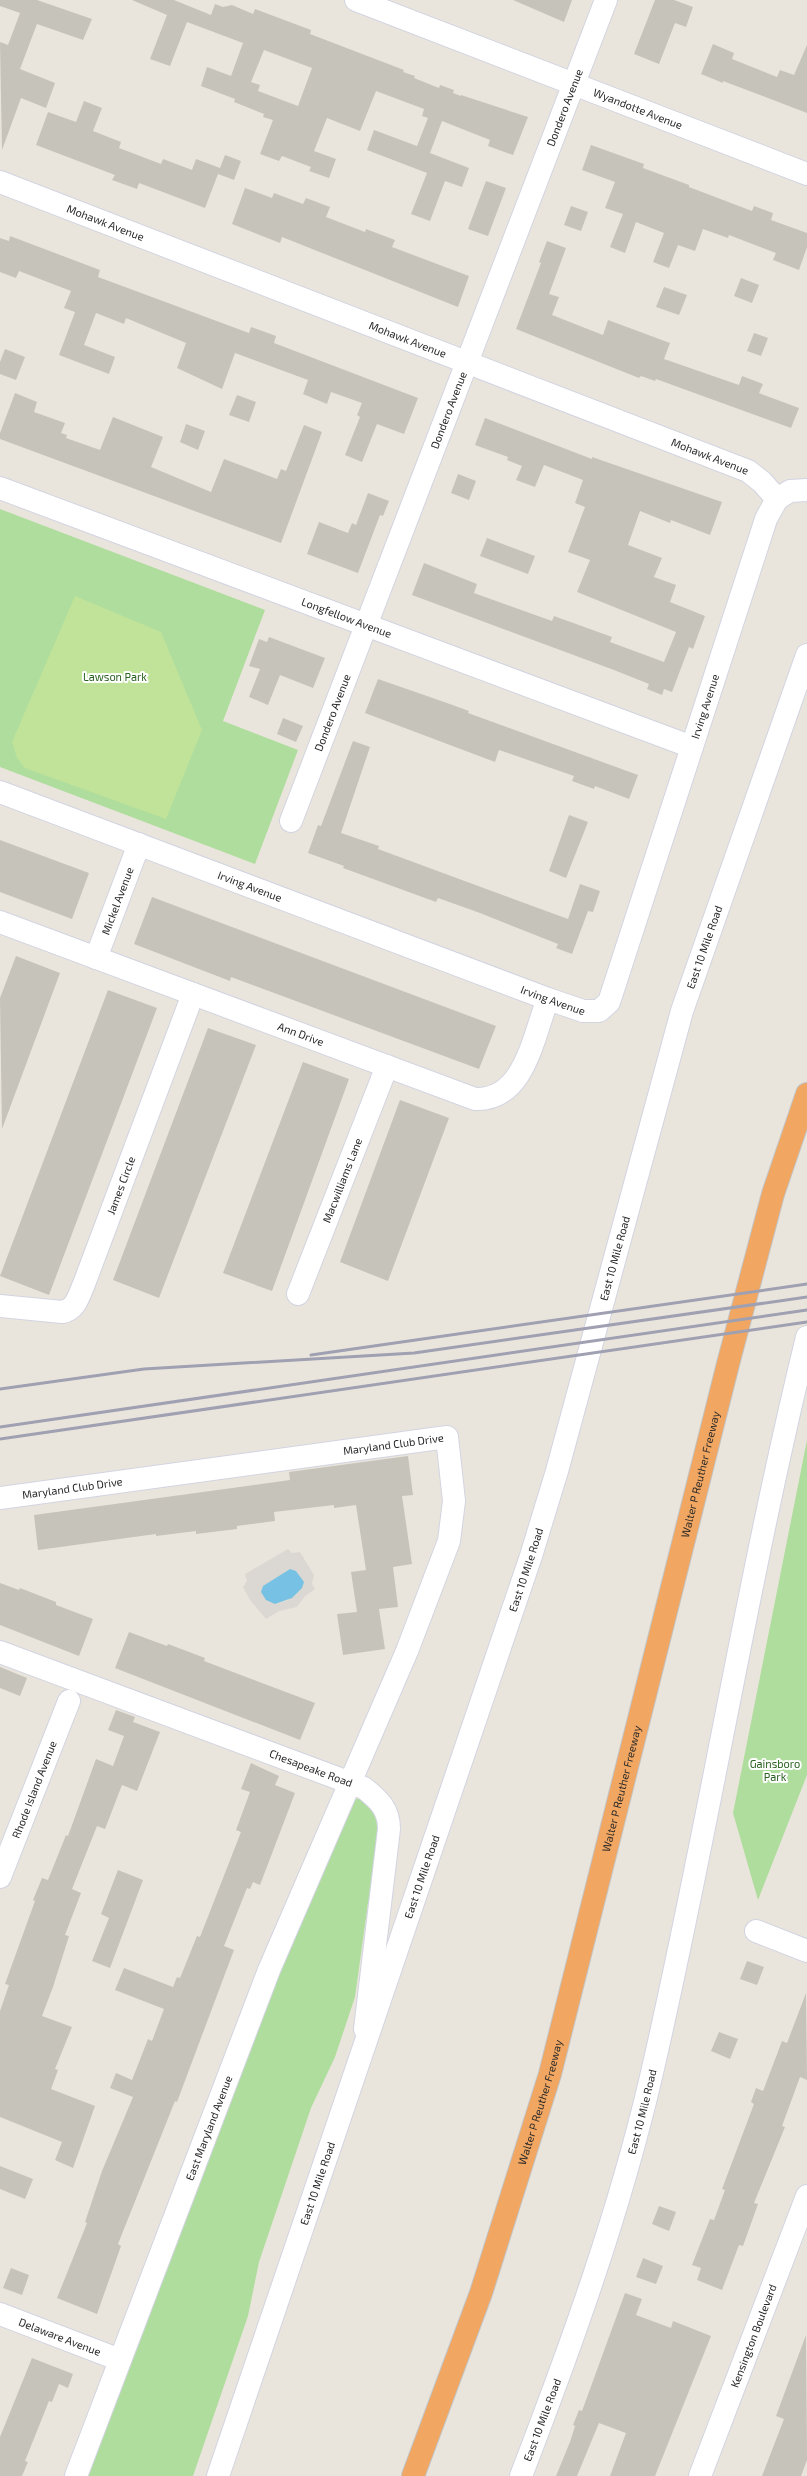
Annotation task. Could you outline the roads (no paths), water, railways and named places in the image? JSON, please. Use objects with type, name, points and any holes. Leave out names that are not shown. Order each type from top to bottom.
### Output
[{"type":"highway","name":"Walter P Reuther Freeway","points":[[413,2476],[481,2293],[550,2074],[728,1364],[773,1194],[807,1094]]},
{"type":"street","name":"Wyandotte Avenue","points":[[356,0],[807,174]]},
{"type":"street","name":"Dondero Avenue","points":[[291,821],[606,0]]},
{"type":"street","name":"Mohawk Avenue","points":[[0,182],[748,471],[762,482],[777,499]]},
{"type":"street","name":"Longfellow Avenue","points":[[0,488],[692,747]]},
{"type":"street","points":[[777,499],[790,491],[807,490]]},
{"type":"street","name":"Irving Avenue","points":[[0,792],[548,999],[583,1011],[599,1010],[609,1002],[766,519],[777,499]]},
{"type":"street","name":"East 10 Mile Road","points":[[218,2476],[533,1549],[573,1411],[682,1011],[807,655]]},
{"type":"street","name":"Mickel Avenue","points":[[96,958],[139,844]]},
{"type":"street","name":"Ann Drive","points":[[1,925],[96,958],[475,1099],[498,1096],[515,1082],[521,1071],[548,999]]},
{"type":"street","name":"James Circle","points":[[0,1306],[62,1312],[68,1311],[74,1305],[84,1284],[193,994]]},
{"type":"street","name":"Macwilliams Lane","points":[[298,1294],[387,1066]]},
{"type":"street","name":"East 10 Mile Road","points":[[520,2476],[576,2329],[650,2079],[690,1898],[779,1457],[807,1337]]},
{"type":"street","name":"Maryland Club Drive","points":[[0,1498],[447,1437],[454,1501],[450,1541],[407,1651],[350,1783]]},
{"type":"street","name":"Chesapeake Road","points":[[0,1652],[364,1788],[376,1797],[384,1806],[389,1819],[363,2053]]},
{"type":"street","name":"Rhode Island Avenue","points":[[0,1877],[8,1838],[69,1701]]},
{"type":"street","name":"East Maryland Avenue","points":[[76,2476],[269,1970],[350,1783]]},
{"type":"street","points":[[756,1931],[807,1951]]},
{"type":"street","name":"Kensington Boulevard","points":[[700,2476],[807,2196]]},
{"type":"street","name":"Delaware Avenue","points":[[0,2314],[120,2360]]},
{"type":"water","points":[[290,1569],[296,1571],[304,1582],[302,1588],[292,1598],[275,1604],[266,1600],[261,1592],[263,1586]]},
{"type":"railway","points":[[311,1355],[807,1284]]},
{"type":"railway","points":[[0,1389],[144,1369],[414,1353],[807,1297]]},
{"type":"railway","points":[[0,1427],[807,1310]]},
{"type":"railway","points":[[0,1439],[807,1322]]},
{"type":"park label","name":"Lawson Park","points":[[115,677]]},
{"type":"park label","name":"Gainsboro Park","points":[[775,1770]]}]
